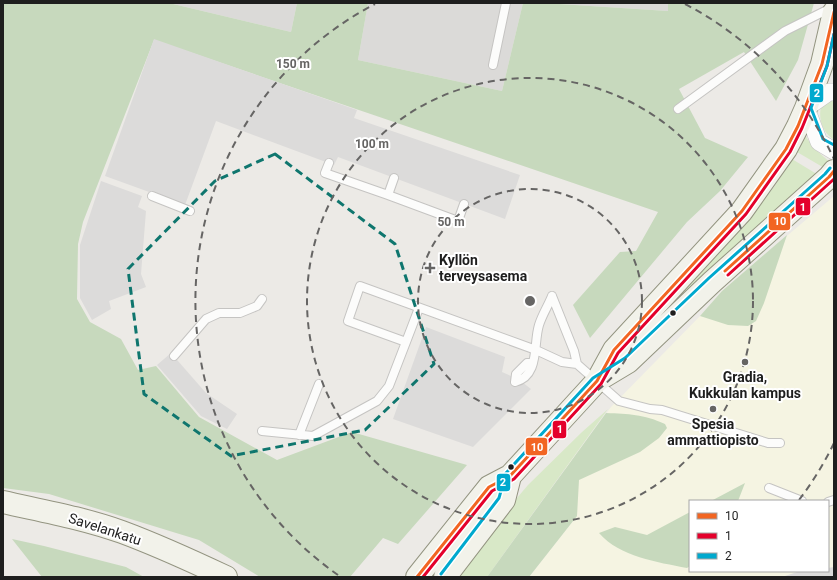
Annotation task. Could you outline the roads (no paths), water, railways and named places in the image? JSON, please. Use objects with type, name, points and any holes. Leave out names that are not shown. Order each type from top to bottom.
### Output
[{"type":"main road","points":[[416,577],[489,487],[510,476],[597,381],[614,350],[742,211],[786,149],[806,108],[822,64],[834,12]]},
{"type":"main road","points":[[597,381],[628,362],[712,282],[834,171]]},
{"type":"main road","points":[[445,577],[504,500],[510,476]]},
{"type":"main road","name":"Savelankatu","points":[[3,502],[72,517],[121,532],[194,561],[210,572],[226,577]]},
{"type":"street","points":[[834,92],[830,92],[806,108],[819,142],[834,151]]},
{"type":"lane","points":[[494,65],[506,3]]},
{"type":"lane","points":[[678,109],[785,31],[834,7]]},
{"type":"lane","points":[[328,163],[325,173],[458,221],[464,204]]},
{"type":"lane","points":[[388,195],[394,178]]},
{"type":"lane","points":[[152,196],[190,211]]},
{"type":"lane","points":[[406,342],[348,321],[360,286],[536,350],[562,362],[577,364],[619,401],[650,409],[662,410],[768,443],[780,443]]},
{"type":"lane","points":[[532,363],[536,350],[539,326],[552,296],[574,351],[577,364]]},
{"type":"lane","points":[[174,356],[206,318],[219,312],[240,313],[257,306],[262,299]]},
{"type":"lane","points":[[262,431],[313,436],[377,401],[389,386],[419,308]]},
{"type":"lane","points":[[300,434],[319,384]]},
{"type":"lane","points":[[769,488],[799,500]]},
{"type":"place","name":"Kyllön terveysasema","points":[[430,268]]},
{"type":"place","name":"Gradia, Kukkulan kampus","points":[[745,362]]},
{"type":"place","name":"Spesia ammattiopisto","points":[[713,409]]}]
